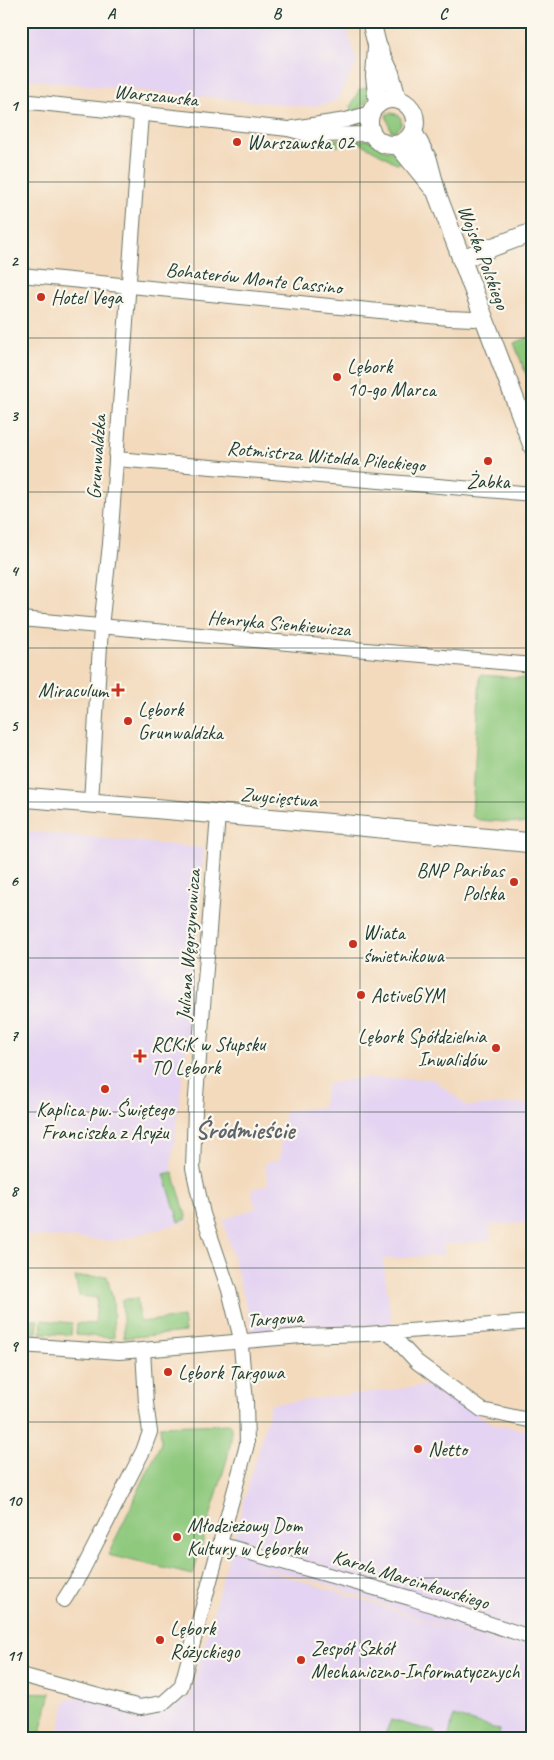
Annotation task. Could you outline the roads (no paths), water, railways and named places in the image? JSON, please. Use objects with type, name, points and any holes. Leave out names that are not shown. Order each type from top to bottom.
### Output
[{"type":"main road","name":"Zwycięstwa","points":[[21,797],[533,843]]},
{"type":"street","points":[[371,21],[377,45],[390,73],[397,99]]},
{"type":"street","points":[[375,108],[392,99],[397,99],[406,104],[415,120],[413,132],[405,141],[398,145],[386,144],[377,140],[372,134],[369,123],[375,108],[377,45]]},
{"type":"street","name":"Warszawska","points":[[21,101],[288,129],[311,136],[372,134]]},
{"type":"street","name":"Warszawska","points":[[288,129],[346,120],[375,108]]},
{"type":"street","name":"Grunwaldzka","points":[[91,803],[101,627],[110,544],[141,114]]},
{"type":"street","name":"Wojska Polskiego","points":[[413,132],[428,160],[461,259],[533,447]]},
{"type":"street","name":"Wojska Polskiego","points":[[398,145],[438,194]]},
{"type":"street","points":[[461,259],[533,232]]},
{"type":"street","name":"Bohaterów Monte Cassino","points":[[21,275],[456,318],[474,319],[483,316]]},
{"type":"street","name":"Rotmistrza Witolda Pileckiego","points":[[116,459],[533,494]]},
{"type":"street","name":"Henryka Sienkiewicza","points":[[21,620],[533,665]]},
{"type":"street","name":"Juliana Węgrzynowicza","points":[[21,1675],[140,1707],[163,1703],[180,1687],[247,1444],[246,1402],[237,1320],[229,1290],[203,1214],[193,1168],[195,1109],[218,814]]},
{"type":"street","name":"Targowa","points":[[21,1345],[119,1352],[240,1341],[533,1322]]},
{"type":"street","points":[[389,1332],[417,1362],[482,1410],[533,1421]]},
{"type":"street","points":[[64,1600],[81,1573],[144,1451],[150,1432],[146,1403],[143,1350]]},
{"type":"street","name":"Karola Marcinkowskiego","points":[[219,1544],[410,1598],[533,1638]]},
{"type":"place","name":"Warszawska 02","points":[[237,142]]},
{"type":"place","name":"Hotel Vega","points":[[41,297]]},
{"type":"place","name":"Lębork 10-go Marca","points":[[337,377]]},
{"type":"place","name":"Żabka","points":[[488,461]]},
{"type":"place","name":"Miraculum","points":[[118,690]]},
{"type":"place","name":"Lębork Grunwaldzka","points":[[128,721]]},
{"type":"place","name":"BNP Paribas Polska","points":[[514,882]]},
{"type":"place","name":"Wiata śmietnikowa","points":[[353,944]]},
{"type":"place","name":"ActiveGYM","points":[[361,995]]},
{"type":"place","name":"Lębork Spółdzielnia Inwalidów","points":[[496,1048]]},
{"type":"place","name":"RCKiK w Słupsku TO Lębork","points":[[140,1056]]},
{"type":"place","name":"Kaplica pw. Świętego Franciszka z Asyżu","points":[[105,1089]]},
{"type":"place","name":"Lębork Targowa","points":[[168,1372]]},
{"type":"place","name":"Netto","points":[[418,1449]]},
{"type":"place","name":"Młodzieżowy Dom Kultury w Lęborku","points":[[177,1537]]},
{"type":"place","name":"Lębork Różyckiego","points":[[160,1640]]},
{"type":"place","name":"Zespół Szkół Mechaniczno-Informatycznych","points":[[301,1660]]},
{"type":"district","name":"Śródmieście","points":[[245,1129]]}]
